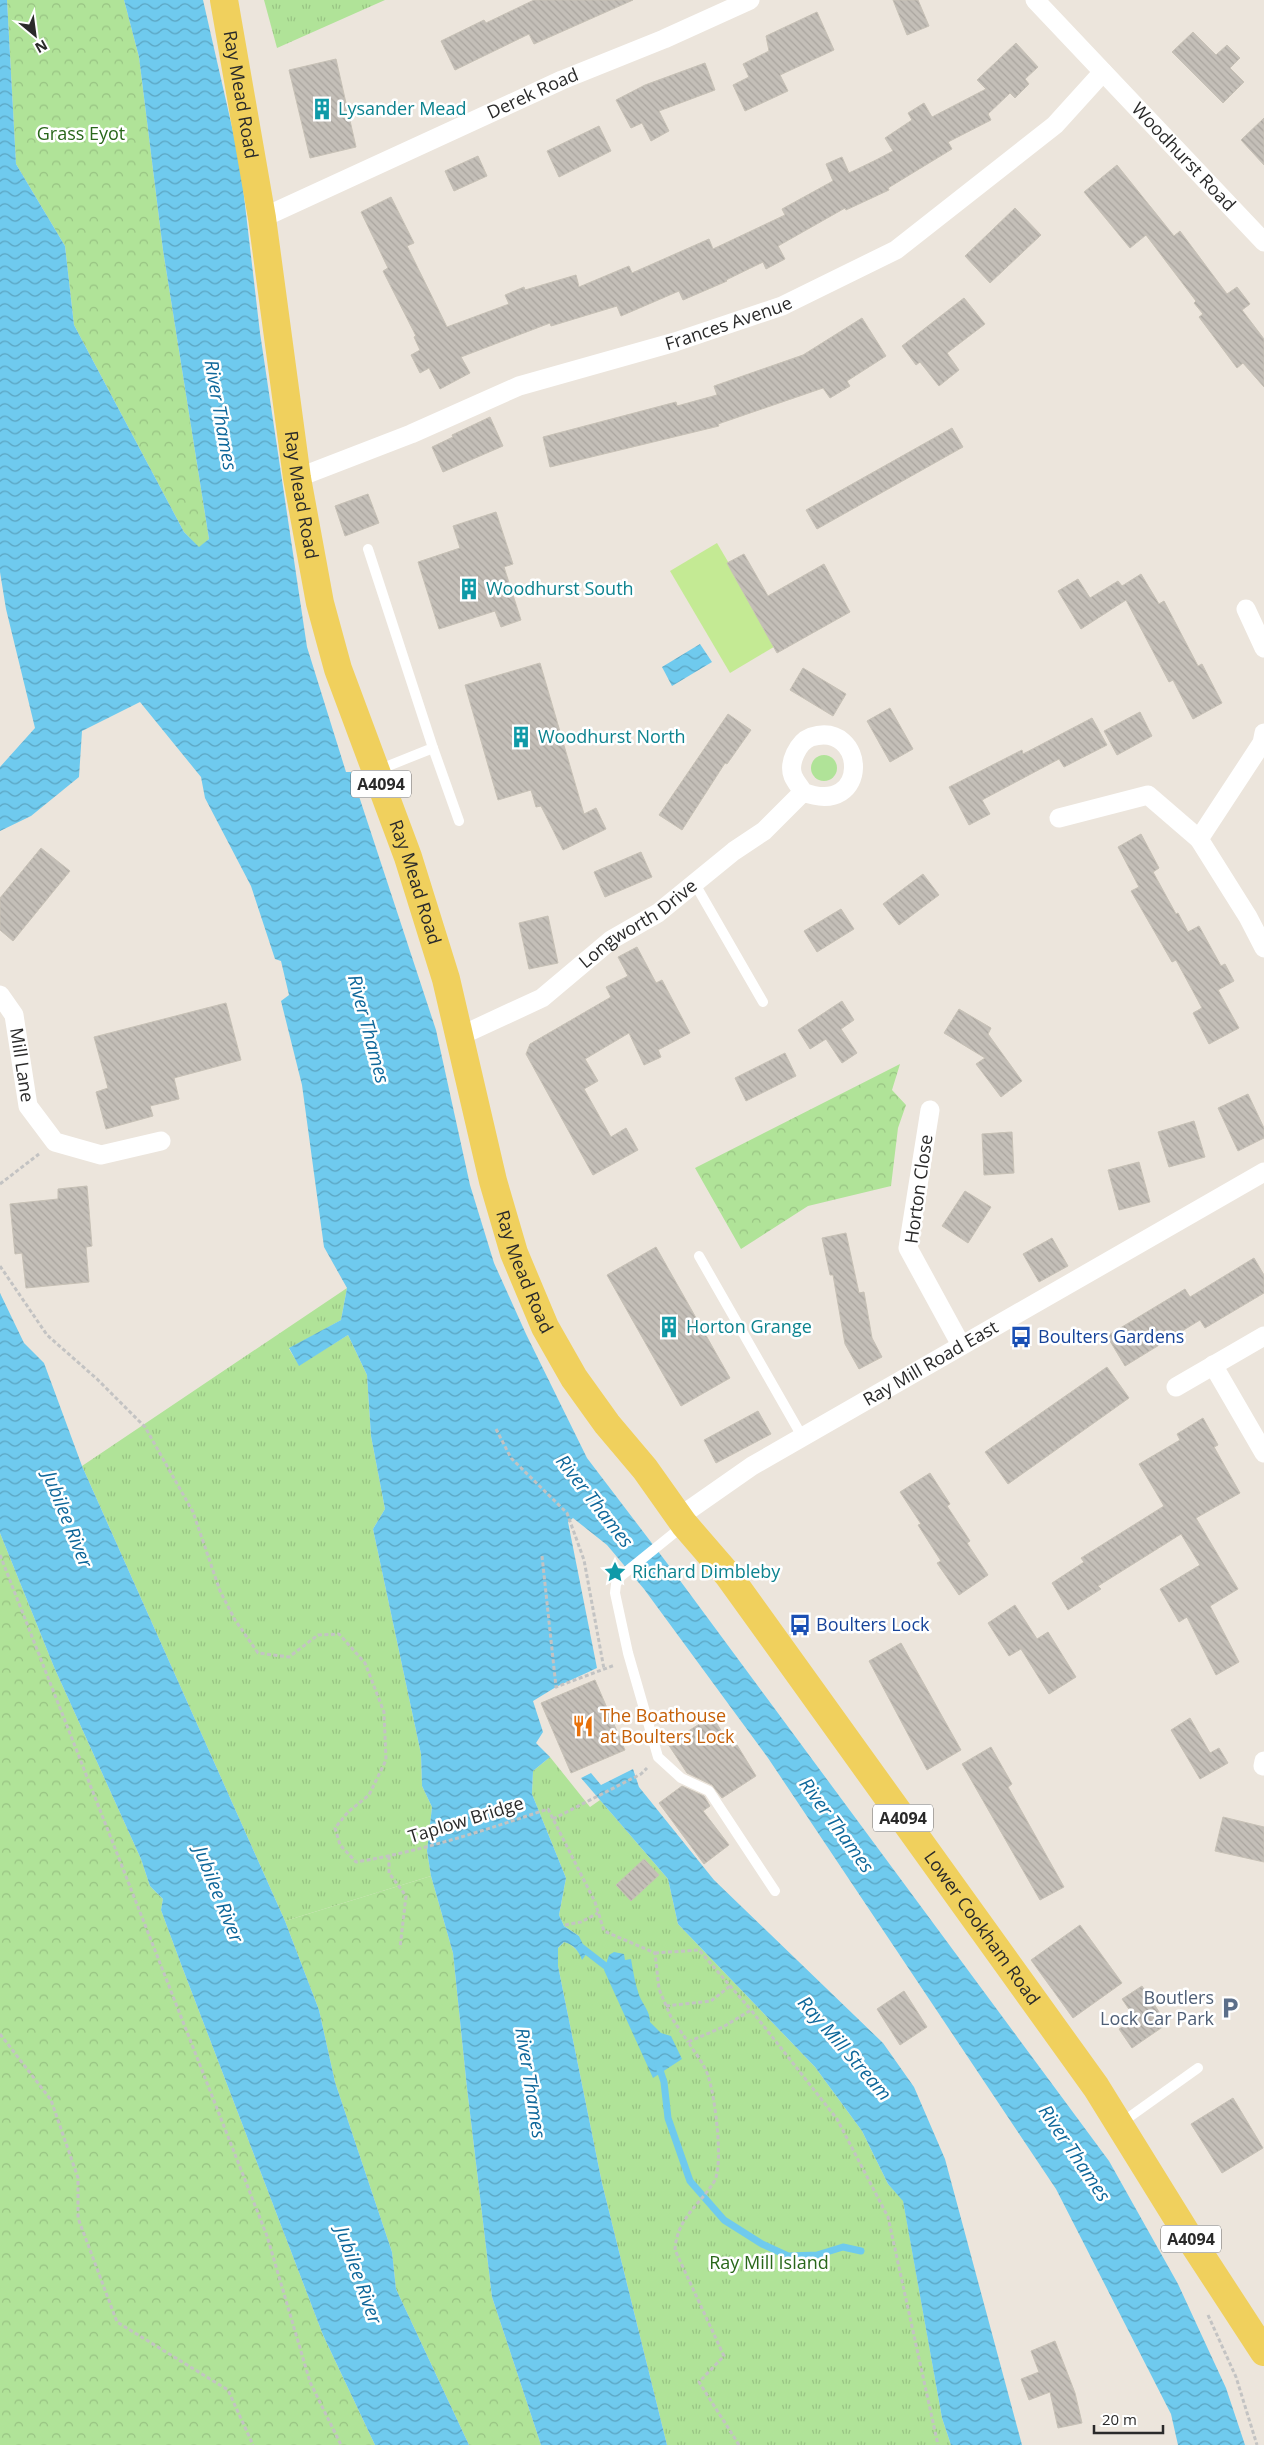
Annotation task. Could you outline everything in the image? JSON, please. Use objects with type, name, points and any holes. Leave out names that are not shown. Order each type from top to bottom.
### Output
[{"type":"main road","name":"Ray Mead Road","points":[[224,0],[262,218],[297,478],[328,636],[338,669],[411,866],[446,979],[493,1181],[514,1253],[528,1290],[554,1344],[574,1378],[678,1526]]},
{"type":"main road","name":"Lower Cookham Road","points":[[678,1526],[728,1575],[1043,2010],[1096,2086],[1264,2352]]},
{"type":"street","name":"Derek Road","points":[[262,218],[562,80],[664,39],[750,0]]},
{"type":"street","points":[[1034,0],[1103,72]]},
{"type":"street","name":"Woodhurst Road","points":[[1103,72],[1264,242]]},
{"type":"street","name":"Frances Avenue","points":[[297,478],[411,434],[518,386],[675,342],[782,306],[896,250],[1055,125],[1103,72]]},
{"type":"street","points":[[1246,609],[1264,648]]},
{"type":"street","points":[[1199,839],[1262,743],[1264,732]]},
{"type":"street","name":"Longworth Drive","points":[[460,1036],[542,998],[611,940],[658,912],[734,851],[764,831],[803,792]]},
{"type":"street","points":[[1060,818],[1148,795],[1199,839],[1248,917],[1264,948]]},
{"type":"street","name":"Mill Lane","points":[[0,996],[14,1015],[28,1106],[56,1142]]},
{"type":"street","name":"Horton Close","points":[[930,1110],[908,1248],[961,1345]]},
{"type":"street","points":[[56,1142],[101,1155],[161,1141]]},
{"type":"street","name":"Ray Mill Road East","points":[[678,1526],[752,1466],[1264,1172]]},
{"type":"street","points":[[1176,1387],[1264,1336]]},
{"type":"street","points":[[1213,1365],[1264,1454]]},
{"type":"lane","points":[[368,549],[459,821]]},
{"type":"lane","points":[[377,770],[433,748]]},
{"type":"lane","points":[[694,884],[763,1002]]},
{"type":"lane","points":[[699,1256],[803,1438]]},
{"type":"lane","points":[[678,1526],[621,1576],[616,1584],[615,1593],[630,1660],[644,1697],[658,1757],[681,1778],[709,1791],[775,1891]]},
{"type":"lane","points":[[1120,2124],[1198,2068]]},
{"type":"path","points":[[0,1184],[56,1142]]},
{"type":"path","name":"Taplow Bridge","points":[[0,1266],[46,1336],[97,1379],[145,1427],[193,1512],[220,1591],[235,1620],[258,1653],[288,1657],[318,1635],[339,1634],[366,1663],[384,1712],[386,1760],[370,1795],[348,1812],[335,1828],[340,1845],[356,1862],[450,1842],[548,1809],[554,1819]]},
{"type":"path","points":[[496,1429],[512,1458],[567,1513],[584,1560],[604,1669]]},
{"type":"path","points":[[0,1555],[267,2236],[310,2382],[340,2445]]},
{"type":"path","points":[[542,1556],[556,1687],[630,1660]]},
{"type":"path","points":[[641,1774],[554,1819],[595,1902],[604,1930],[655,1953],[699,1950],[750,2010],[837,2119],[888,2217],[938,2445]]},
{"type":"path","points":[[390,1856],[389,1873],[406,1896],[400,1948]]},
{"type":"path","points":[[565,1925],[581,1922],[598,1912]]},
{"type":"path","points":[[655,1953],[659,1989],[666,2006],[709,2077],[719,2128],[715,2180],[698,2200],[676,2234],[675,2250],[724,2356],[699,2382],[739,2445]]},
{"type":"path","points":[[666,2006],[711,2001],[730,1986]]},
{"type":"path","points":[[688,2042],[724,2027],[750,2010]]},
{"type":"path","points":[[0,2034],[51,2100],[78,2178],[78,2218],[117,2322],[228,2390],[254,2445]]},
{"type":"green space","name":"Grass Eyot","points":[[7,0],[124,0],[139,57],[163,250],[209,539],[199,548],[184,532],[74,325],[65,246],[16,164]]},
{"type":"green space","points":[[264,0],[385,0],[277,48]]},
{"type":"green space","points":[[717,543],[777,645],[730,673],[670,571]]},
{"type":"green space","points":[[824,755],[833,759],[837,768],[833,777],[824,781],[815,777],[811,768],[815,759]]},
{"type":"green space","points":[[900,1064],[892,1090],[906,1105],[898,1128],[891,1186],[808,1206],[741,1249],[695,1168]]},
{"type":"green space","points":[[347,1288],[341,1320],[289,1349],[299,1365],[348,1335],[367,1375],[371,1436],[385,1509],[373,1529],[421,1754],[422,1786],[432,1807],[427,1851],[431,1876],[285,1921],[82,1466]]},
{"type":"green space","points":[[0,1533],[54,1667],[141,1859],[150,1886],[163,1899],[161,1910],[323,2335],[375,2445],[0,2445]]},
{"type":"green space","name":"Ray Mill Island","points":[[550,1757],[590,1807],[600,1800],[668,1879],[678,1924],[815,2067],[862,2131],[888,2184],[903,2200],[942,2418],[951,2445],[667,2445],[602,2183],[558,1966],[558,1948],[564,1942],[569,1943],[580,1953],[579,1936],[564,1926],[559,1915],[566,1878],[532,1794],[533,1771]]},
{"type":"green space","points":[[431,1876],[453,1953],[492,2297],[541,2445],[469,2445],[396,2289],[392,2252],[335,2082],[319,2010],[285,1921]]},
{"type":"water","name":"River Thames","points":[[0,0],[7,0],[16,164],[65,246],[74,325],[184,532],[199,547],[209,539],[163,250],[139,57],[124,0],[203,0],[240,162],[260,333],[307,647],[346,772],[351,772],[436,1030],[470,1185],[494,1263],[526,1334],[587,1458],[670,1567],[1109,2161],[1178,2284],[1226,2388],[1245,2445],[1178,2445],[1171,2414],[1056,2189],[768,1758],[644,1589],[607,1545],[573,1518],[568,1522],[597,1668],[556,1687],[533,1701],[543,1732],[536,1743],[550,1757],[533,1771],[532,1794],[566,1878],[559,1915],[564,1926],[579,1936],[587,1953],[582,1960],[575,1948],[564,1942],[558,1948],[558,1966],[602,2183],[667,2445],[541,2445],[492,2297],[453,1953],[431,1876],[427,1851],[432,1807],[422,1786],[421,1754],[373,1529],[385,1509],[371,1436],[367,1375],[348,1335],[299,1366],[289,1348],[341,1320],[347,1288],[324,1247],[302,1085],[281,1001],[289,995],[281,961],[275,959],[251,886],[205,798],[201,777],[140,702],[82,731],[79,777],[31,816],[0,831],[0,767],[35,728],[6,609],[0,572]]},
{"type":"water","points":[[700,644],[712,662],[672,686],[662,667]]},
{"type":"water","name":"Jubilee River","points":[[0,1293],[24,1343],[44,1363],[82,1466],[285,1921],[319,2010],[335,2082],[392,2252],[396,2289],[469,2445],[375,2445],[323,2335],[161,1910],[163,1899],[150,1886],[141,1859],[54,1667],[0,1533]]},
{"type":"water","name":"Ray Mill Stream","points":[[633,1769],[639,1787],[714,1880],[883,2043],[914,2087],[945,2159],[1022,2445],[951,2445],[942,2418],[903,2201],[888,2184],[862,2131],[815,2067],[678,1924],[668,1879],[581,1778],[591,1773],[601,1785]]},
{"type":"water","points":[[614,1952],[624,1954],[625,1960],[631,1959],[634,1977],[641,1999],[648,2011],[650,2022],[661,2033],[671,2036],[682,2059],[653,2078],[604,1970],[609,1955]]},
{"type":"building","points":[[534,0],[633,0],[534,44],[529,34],[455,70],[441,41],[484,20],[486,23]]},
{"type":"building","points":[[893,0],[918,0],[929,26],[907,35]]},
{"type":"building","points":[[817,12],[834,50],[780,75],[788,91],[745,111],[733,85],[749,77],[743,64],[769,51],[766,36]]},
{"type":"building","points":[[1193,32],[1216,55],[1227,45],[1240,58],[1230,68],[1244,82],[1223,103],[1172,52]]},
{"type":"building","points":[[1016,43],[1038,67],[1025,79],[1029,84],[1015,98],[1010,93],[988,114],[991,120],[948,142],[952,149],[888,188],[889,190],[846,210],[845,208],[778,246],[785,259],[766,269],[763,262],[727,281],[683,300],[679,291],[621,316],[617,306],[551,326],[550,323],[461,357],[470,373],[440,389],[429,368],[420,373],[411,355],[420,350],[414,337],[416,336],[383,271],[388,268],[361,212],[391,197],[414,243],[407,246],[447,327],[509,304],[505,295],[524,287],[525,290],[576,275],[579,287],[629,266],[632,273],[709,239],[713,249],[785,215],[782,209],[833,181],[826,164],[842,157],[849,173],[893,151],[885,138],[912,120],[908,113],[924,103],[932,117],[986,89],[977,80]]},
{"type":"building","name":"Lysander Mead","points":[[336,59],[356,147],[310,158],[289,70]]},
{"type":"building","points":[[705,63],[715,90],[659,111],[669,131],[651,141],[642,123],[631,128],[616,100],[645,85]]},
{"type":"building","points":[[1264,118],[1264,165],[1241,140]]},
{"type":"building","points":[[599,126],[611,151],[559,177],[547,151]]},
{"type":"building","points":[[478,156],[487,176],[454,191],[445,171]]},
{"type":"building","points":[[1117,165],[1174,236],[1180,231],[1227,294],[1237,287],[1250,304],[1242,310],[1264,339],[1264,387],[1243,363],[1237,368],[1199,317],[1203,314],[1194,303],[1196,301],[1146,235],[1130,248],[1084,192]]},
{"type":"building","points":[[1015,208],[1041,235],[990,283],[965,256]]},
{"type":"building","points":[[964,298],[985,324],[947,353],[959,370],[939,386],[920,362],[916,365],[902,346]]},
{"type":"building","points":[[862,318],[886,356],[847,381],[850,386],[830,398],[823,388],[718,424],[719,426],[550,467],[543,437],[676,402],[677,406],[717,395],[714,386],[803,355]]},
{"type":"building","points":[[490,417],[503,446],[443,472],[432,447]]},
{"type":"building","points":[[952,428],[963,447],[817,529],[806,510]]},
{"type":"building","points":[[368,494],[379,523],[345,536],[335,506]]},
{"type":"building","name":"Woodhurst South","points":[[496,512],[513,564],[504,567],[521,620],[501,627],[495,611],[439,629],[418,562],[460,548],[453,526]]},
{"type":"building","points":[[744,554],[768,596],[824,564],[850,612],[777,653],[727,563]]},
{"type":"building","points":[[1141,574],[1159,604],[1164,601],[1198,666],[1202,664],[1222,703],[1193,719],[1173,680],[1169,682],[1126,600],[1081,629],[1058,591],[1078,579],[1090,598],[1118,581],[1122,586]]},
{"type":"building","name":"Woodhurst North","points":[[540,663],[584,814],[596,808],[606,829],[563,850],[541,806],[536,807],[531,790],[498,800],[465,685]]},
{"type":"building","points":[[803,668],[846,694],[833,716],[790,690]]},
{"type":"building","points":[[890,708],[913,749],[890,762],[867,721]]},
{"type":"building","points":[[1140,712],[1152,736],[1117,755],[1104,731]]},
{"type":"building","points":[[728,714],[751,730],[727,764],[725,763],[682,830],[659,815]]},
{"type":"building","points":[[1092,718],[1107,745],[1064,767],[1059,759],[982,800],[990,814],[969,825],[949,787],[1022,750],[1023,754]]},
{"type":"building","points":[[1141,834],[1159,868],[1153,872],[1176,914],[1178,913],[1188,932],[1199,926],[1221,966],[1225,964],[1234,981],[1218,990],[1239,1028],[1209,1044],[1193,1013],[1202,1008],[1176,960],[1172,962],[1131,891],[1139,887],[1118,847]]},
{"type":"building","points":[[41,848],[70,871],[13,941],[0,930],[0,898]]},
{"type":"building","points":[[641,852],[652,877],[605,897],[594,872]]},
{"type":"building","points":[[923,874],[939,895],[899,925],[883,904]]},
{"type":"building","points":[[841,909],[854,929],[817,952],[804,931]]},
{"type":"building","points":[[548,916],[558,963],[529,969],[519,923]]},
{"type":"building","points":[[637,947],[656,983],[662,980],[690,1033],[658,1050],[661,1057],[644,1065],[629,1033],[585,1059],[598,1081],[584,1089],[611,1137],[626,1128],[638,1150],[593,1175],[526,1054],[530,1044],[611,997],[606,987],[628,976],[618,957]]},
{"type":"building","points":[[842,1001],[854,1020],[841,1029],[857,1053],[842,1063],[826,1039],[810,1049],[798,1030]]},
{"type":"building","points":[[226,1003],[241,1060],[174,1078],[179,1099],[150,1106],[153,1116],[106,1129],[96,1092],[108,1088],[94,1037]]},
{"type":"building","points":[[959,1009],[991,1028],[988,1034],[1022,1081],[1001,1097],[976,1064],[985,1058],[944,1033]]},
{"type":"building","points":[[785,1053],[796,1076],[746,1101],[735,1078]]},
{"type":"building","points":[[1248,1094],[1264,1128],[1264,1138],[1238,1151],[1218,1108]]},
{"type":"building","points":[[1194,1121],[1205,1157],[1169,1167],[1158,1132]]},
{"type":"building","points":[[1012,1132],[1014,1173],[984,1175],[982,1134]]},
{"type":"building","points":[[1139,1162],[1150,1202],[1119,1210],[1108,1170]]},
{"type":"building","points":[[87,1186],[92,1246],[86,1247],[89,1282],[26,1288],[22,1253],[15,1254],[10,1204],[58,1199],[58,1189]]},
{"type":"building","points":[[965,1191],[991,1207],[968,1243],[942,1226]]},
{"type":"building","points":[[846,1233],[859,1293],[864,1292],[872,1338],[882,1357],[859,1369],[845,1344],[833,1275],[830,1275],[822,1238]]},
{"type":"building","points":[[1052,1238],[1068,1266],[1039,1282],[1023,1254]]},
{"type":"building","name":"Horton Grange","points":[[656,1247],[730,1378],[681,1406],[607,1275]]},
{"type":"building","points":[[1254,1258],[1264,1275],[1264,1293],[1205,1328],[1200,1320],[1125,1366],[1107,1336],[1185,1289],[1190,1297]]},
{"type":"building","points":[[1107,1367],[1129,1398],[1008,1484],[985,1452]]},
{"type":"building","points":[[758,1411],[771,1434],[716,1463],[704,1440]]},
{"type":"building","points":[[1203,1418],[1218,1445],[1214,1447],[1240,1493],[1196,1518],[1238,1589],[1210,1606],[1239,1662],[1216,1675],[1187,1617],[1179,1622],[1160,1589],[1200,1565],[1181,1534],[1098,1586],[1101,1589],[1068,1610],[1052,1583],[1084,1562],[1081,1558],[1164,1506],[1139,1464],[1180,1440],[1177,1434]]},
{"type":"building","points":[[930,1473],[950,1504],[947,1506],[970,1541],[967,1543],[988,1575],[959,1595],[937,1563],[941,1561],[918,1525],[921,1524],[900,1492]]},
{"type":"building","points":[[1015,1605],[1037,1639],[1048,1632],[1076,1677],[1049,1694],[1021,1649],[1009,1656],[988,1623]]},
{"type":"building","points":[[901,1643],[961,1750],[927,1770],[869,1661]]},
{"type":"building","name":"The Boathouse at Boulters Lock","points":[[595,1680],[625,1750],[571,1773],[541,1703]]},
{"type":"building","points":[[712,1716],[732,1748],[737,1745],[756,1776],[722,1798],[712,1785],[687,1773],[668,1744]]},
{"type":"building","points":[[1190,1718],[1210,1753],[1219,1748],[1228,1763],[1200,1779],[1171,1730]]},
{"type":"building","points":[[991,1747],[1012,1784],[1008,1787],[1064,1887],[1040,1900],[962,1764]]},
{"type":"building","points":[[682,1786],[704,1796],[710,1806],[703,1811],[729,1845],[704,1864],[659,1803]]},
{"type":"building","points":[[1223,1817],[1264,1827],[1264,1862],[1215,1851]]},
{"type":"building","points":[[644,1859],[659,1875],[631,1901],[616,1885]]},
{"type":"building","points":[[1080,1925],[1122,1983],[1073,2018],[1031,1960]]},
{"type":"building","points":[[1142,1986],[1167,2024],[1132,2048],[1119,2029],[1135,2018],[1122,1999]]},
{"type":"building","points":[[904,1991],[927,2027],[900,2045],[877,2009]]},
{"type":"building","points":[[1233,2098],[1263,2148],[1222,2173],[1191,2124]]},
{"type":"building","points":[[1055,2341],[1075,2393],[1082,2423],[1058,2428],[1050,2392],[1029,2400],[1021,2379],[1039,2372],[1031,2351]]},
{"type":"waterway","points":[[581,1947],[612,1971]]},
{"type":"waterway","points":[[658,2064],[664,2082],[668,2118],[690,2181],[724,2220],[762,2244],[788,2256],[817,2255],[843,2247],[861,2251]]},
{"type":"place","name":"Lysander Mead","points":[[322,109]]},
{"type":"place","name":"Woodhurst South","points":[[469,589]]},
{"type":"place","name":"Woodhurst North","points":[[521,737]]},
{"type":"place","name":"Horton Grange","points":[[669,1327]]},
{"type":"place","name":"Boulters Gardens","points":[[1021,1337]]},
{"type":"place","name":"Richard Dimbleby","points":[[615,1572]]},
{"type":"place","name":"Boulters Lock","points":[[800,1625]]},
{"type":"place","name":"The Boathouse at Boulters Lock","points":[[583,1726]]},
{"type":"place","name":"Boutlers Lock Car Park","points":[[1230,2008]]}]
